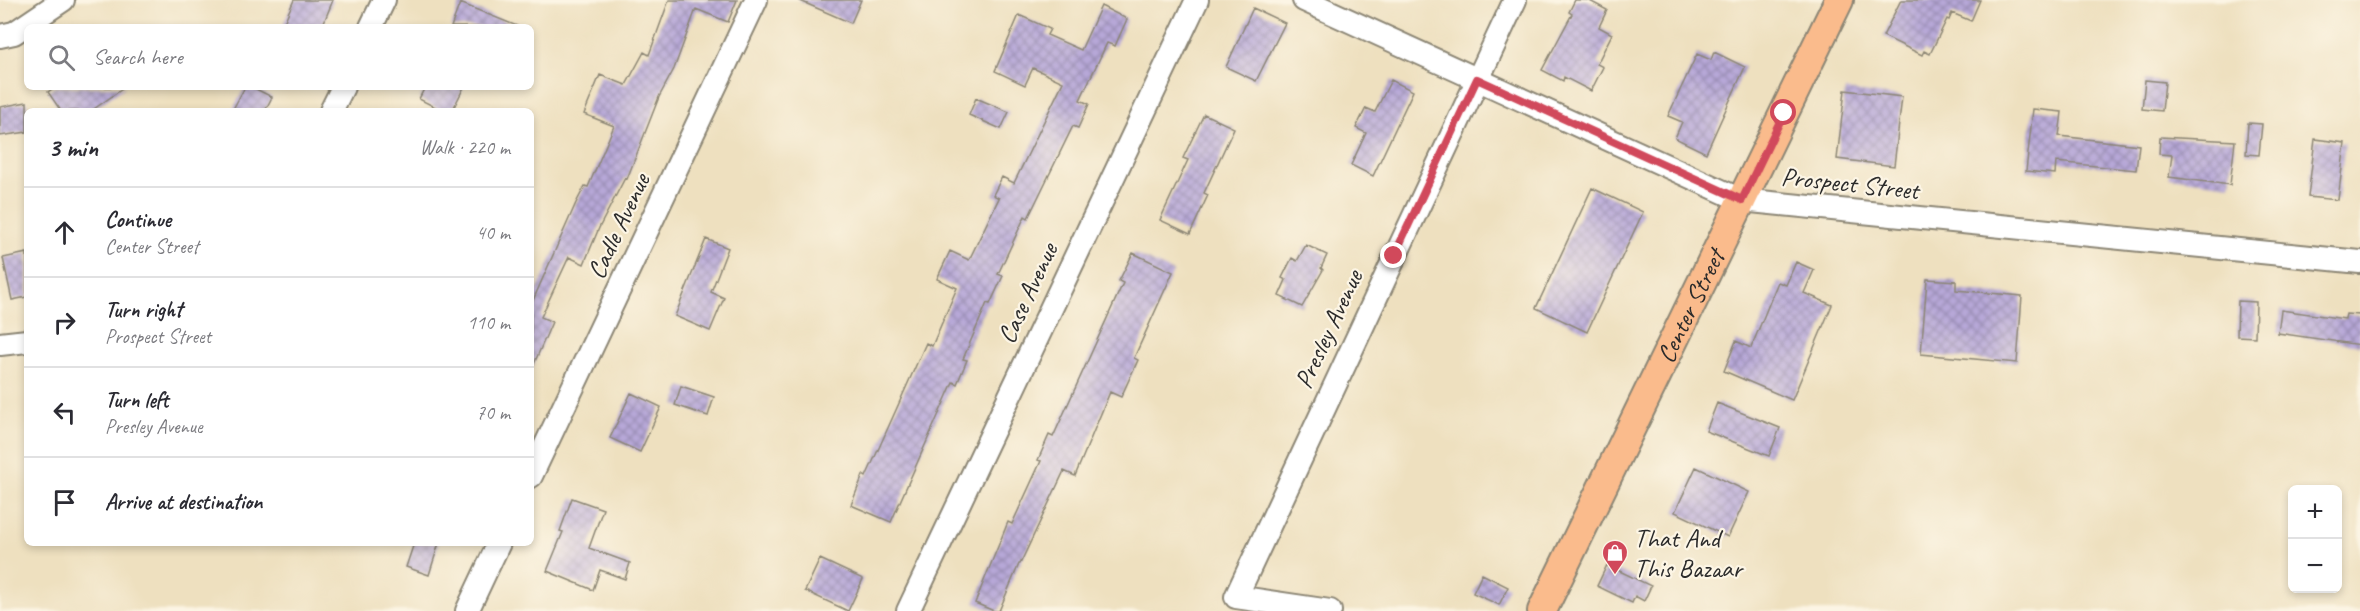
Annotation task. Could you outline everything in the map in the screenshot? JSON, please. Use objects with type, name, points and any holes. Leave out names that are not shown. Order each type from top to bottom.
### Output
[{"type":"main road","name":"Center Street","points":[[1542,611],[1839,0]]},
{"type":"street","points":[[27,24],[63,0]]},
{"type":"street","points":[[372,24],[384,0]]},
{"type":"street","name":"Cadle Avenue","points":[[534,470],[756,0]]},
{"type":"street","name":"Case Avenue","points":[[908,611],[1197,0]]},
{"type":"street","name":"Prospect Street","points":[[1304,0],[1742,200],[2360,262]]},
{"type":"street","name":"Presley Avenue","points":[[1330,611],[1236,597],[1515,0]]},
{"type":"street","points":[[0,36],[14,33],[24,26]]},
{"type":"street","points":[[332,108],[342,90]]},
{"type":"street","points":[[0,344],[24,341]]},
{"type":"street","points":[[467,611],[498,546]]},
{"type":"building","points":[[294,0],[333,0],[323,24],[283,24]]},
{"type":"building","points":[[669,0],[737,0],[728,22],[696,9],[674,69],[659,97],[627,179],[625,178],[599,228],[584,264],[569,257],[541,317],[552,322],[534,364],[534,298],[576,203],[585,186],[588,187],[614,126],[584,114],[600,75],[626,85],[644,52],[649,55]]},
{"type":"building","points":[[798,0],[861,0],[851,23]]},
{"type":"building","points":[[1575,0],[1588,0],[1607,10],[1599,27],[1612,34],[1597,64],[1603,67],[1591,91],[1564,77],[1563,81],[1542,70],[1572,14],[1569,12]]},
{"type":"building","points":[[1901,0],[1980,0],[1971,21],[1952,13],[1930,54],[1924,51],[1922,55],[1883,36]]},
{"type":"building","points":[[460,3],[512,24],[452,24]]},
{"type":"building","points":[[1101,6],[1127,19],[1115,46],[1107,43],[1080,100],[1089,104],[1078,128],[1073,126],[1028,218],[1025,216],[998,274],[1003,276],[990,304],[987,303],[963,359],[967,360],[957,384],[953,382],[891,522],[851,505],[863,475],[866,477],[926,343],[932,346],[957,288],[937,279],[950,251],[969,260],[999,198],[993,195],[1002,177],[1014,183],[1063,82],[1033,68],[1025,85],[995,71],[1019,15],[1050,29],[1047,35],[1081,50]]},
{"type":"building","points":[[1253,8],[1285,23],[1256,81],[1226,67]]},
{"type":"building","points":[[1714,52],[1745,67],[1706,153],[1675,138],[1682,122],[1668,116],[1697,54],[1711,60]]},
{"type":"building","points":[[1391,80],[1413,91],[1373,176],[1351,165],[1366,133],[1356,128],[1366,108],[1375,112]]},
{"type":"building","points":[[2145,80],[2165,82],[2162,111],[2142,109]]},
{"type":"building","points":[[51,90],[121,90],[95,108],[59,108],[48,92]]},
{"type":"building","points":[[243,90],[258,90],[272,97],[266,108],[234,108]]},
{"type":"building","points":[[424,90],[462,90],[454,108],[437,108],[419,99]]},
{"type":"building","points":[[1845,90],[1902,97],[1894,166],[1837,159]]},
{"type":"building","points":[[976,98],[1009,112],[1001,129],[969,115]]},
{"type":"building","points":[[27,102],[27,108],[24,108],[24,132],[0,136],[0,107]]},
{"type":"building","points":[[2033,109],[2062,112],[2059,136],[2139,145],[2136,170],[2056,162],[2055,174],[2026,171]]},
{"type":"building","points":[[1204,114],[1234,128],[1204,193],[1208,195],[1190,234],[1160,220],[1188,160],[1183,158]]},
{"type":"building","points":[[2248,123],[2262,124],[2259,155],[2246,154]]},
{"type":"building","points":[[2160,137],[2235,141],[2230,185],[2169,177],[2172,155],[2159,154]]},
{"type":"building","points":[[2315,139],[2345,143],[2338,200],[2308,197]]},
{"type":"building","points":[[1592,188],[1643,212],[1587,332],[1536,308]]},
{"type":"building","points":[[706,239],[728,248],[711,292],[724,298],[710,331],[675,316]]},
{"type":"building","points":[[1306,245],[1327,255],[1321,268],[1323,270],[1302,307],[1279,296],[1286,280],[1282,278],[1292,258],[1297,261]]},
{"type":"building","points":[[1133,253],[1173,272],[1134,358],[1138,360],[1121,397],[1110,392],[1075,476],[1064,471],[999,611],[994,611],[975,603],[1008,522],[1012,524],[1041,461],[1038,460],[1049,435],[1053,437],[1123,283],[1119,281]]},
{"type":"building","points":[[24,254],[24,298],[12,300],[3,258]]},
{"type":"building","points":[[1796,262],[1814,270],[1804,293],[1832,305],[1792,400],[1724,371],[1736,341],[1751,348],[1778,282],[1786,285]]},
{"type":"building","points":[[1927,279],[1956,281],[1956,290],[2022,296],[2017,363],[1921,354]]},
{"type":"building","points":[[2238,301],[2256,302],[2255,337],[2237,336]]},
{"type":"building","points":[[2281,310],[2345,319],[2346,314],[2360,315],[2360,345],[2278,333]]},
{"type":"building","points":[[681,386],[714,397],[708,416],[675,405]]},
{"type":"building","points":[[631,393],[661,407],[640,452],[610,438]]},
{"type":"building","points":[[1717,403],[1780,428],[1769,456],[1706,431]]},
{"type":"building","points":[[1696,467],[1749,492],[1728,537],[1675,512]]},
{"type":"building","points":[[572,498],[603,509],[589,548],[630,563],[625,579],[600,570],[593,590],[547,571],[563,532],[560,531]]},
{"type":"building","points":[[413,546],[438,546],[429,575],[406,567]]},
{"type":"building","points":[[820,559],[863,579],[848,611],[805,591]]},
{"type":"building","name":"That And This Bazaar","points":[[1607,565],[1651,586],[1644,601],[1635,596],[1632,603],[1597,586]]},
{"type":"building","points":[[1482,574],[1508,587],[1499,605],[1473,593]]},
{"type":"place","name":"That And This Bazaar","points":[[1615,576]]},
{"type":"route","points":[[1394,256],[1477,79],[1742,200],[1784,113]]}]
